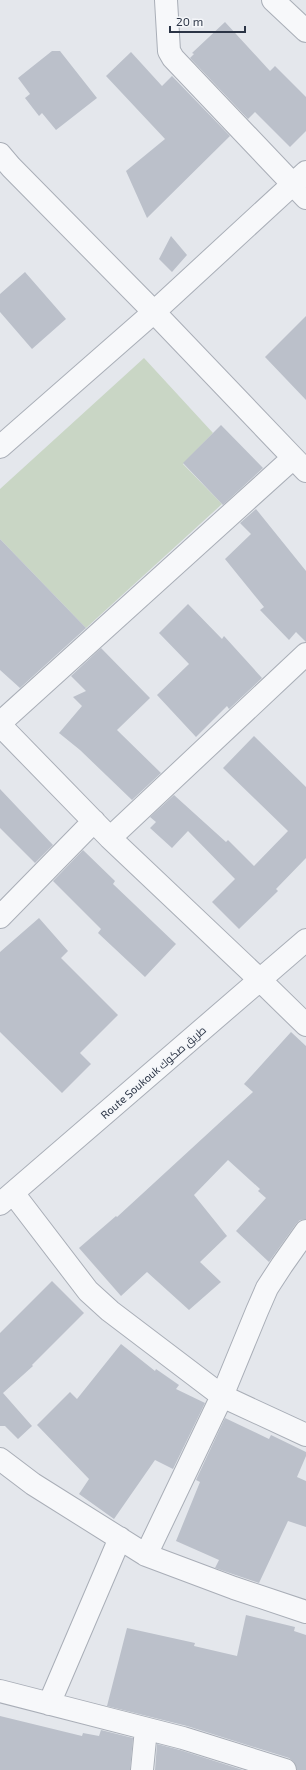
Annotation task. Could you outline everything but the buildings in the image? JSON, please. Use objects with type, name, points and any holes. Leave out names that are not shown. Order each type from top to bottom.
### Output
[{"type":"street","points":[[0,447],[302,185],[173,58],[169,51],[166,0]]},
{"type":"street","points":[[273,0],[306,31]]},
{"type":"street","points":[[4,166],[154,312],[300,465],[0,724],[110,838],[306,1025]]},
{"type":"street","points":[[110,838],[306,654]]},
{"type":"street","points":[[0,917],[94,821]]},
{"type":"street","name":"Route Soukouk طريق صكوك","points":[[6,1199],[306,940]]},
{"type":"street","points":[[6,1199],[88,1291],[110,1311],[222,1396],[306,1435]]},
{"type":"street","points":[[146,1555],[222,1396],[256,1311],[282,1265],[306,1230]]},
{"type":"street","points":[[0,1459],[33,1484],[146,1555],[234,1588],[306,1612]]},
{"type":"street","points":[[49,1704],[120,1538]]},
{"type":"street","points":[[0,1691],[183,1738],[285,1770]]},
{"type":"street","points":[[142,1770],[146,1729]]},
{"type":"green space","points":[[144,358],[213,433],[183,464],[222,504],[86,628],[0,539],[0,489]]}]
